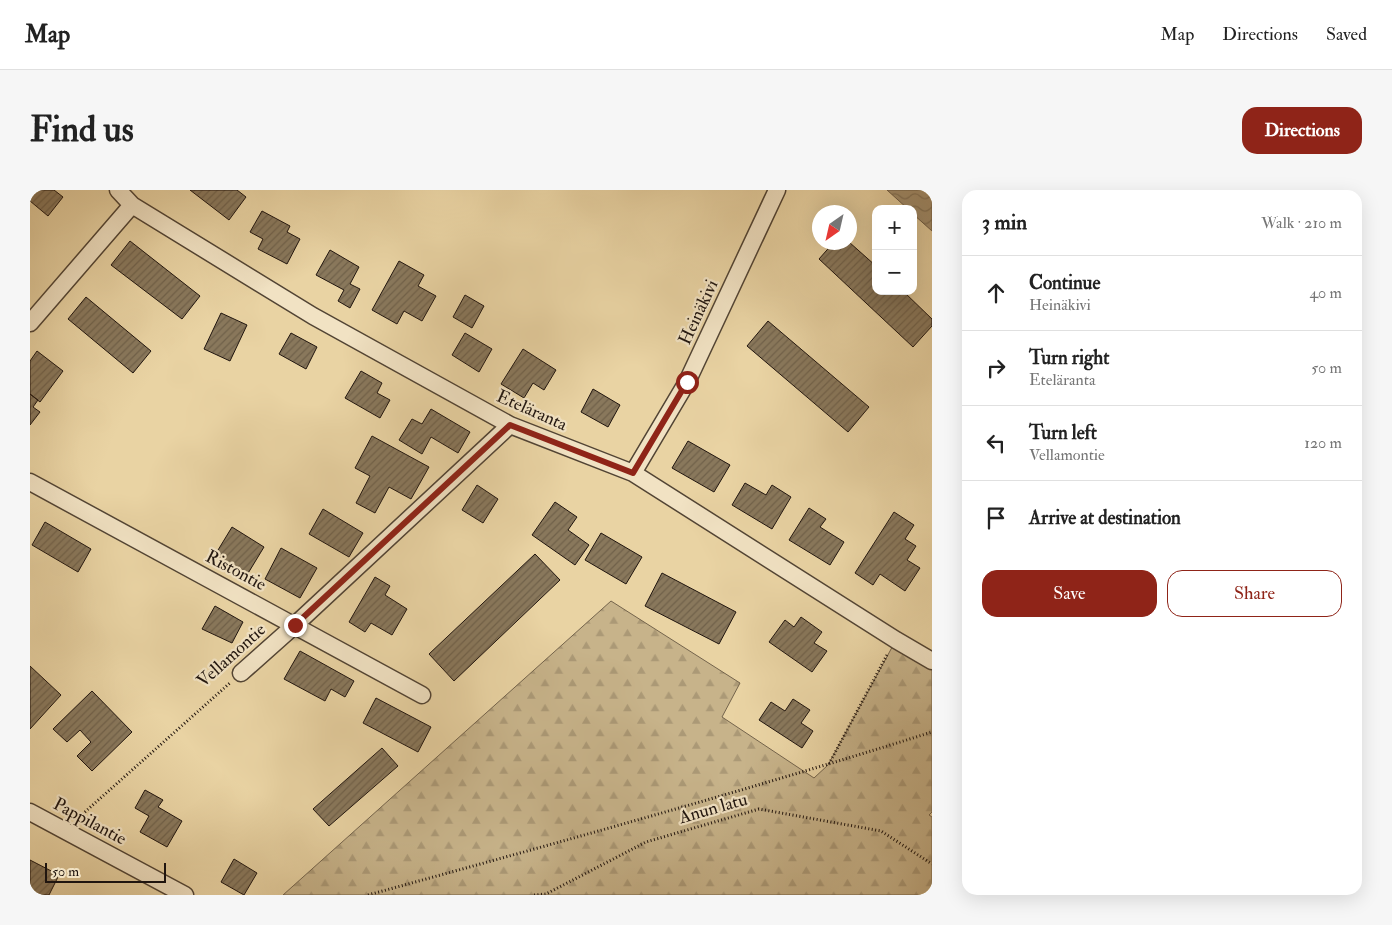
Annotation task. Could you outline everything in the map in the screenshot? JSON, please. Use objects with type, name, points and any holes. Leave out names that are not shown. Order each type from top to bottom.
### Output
[{"type":"street","name":"Eteläranta","points":[[118,190],[132,205],[313,316],[510,425],[633,473],[932,661]]},
{"type":"street","name":"Heinäkivi","points":[[633,473],[687,382],[776,190]]},
{"type":"street","points":[[30,323],[132,205]]},
{"type":"street","name":"Vellamontie","points":[[241,673],[510,425]]},
{"type":"street","name":"Ristontie","points":[[30,482],[422,695]]},
{"type":"street","name":"Pappilantie","points":[[30,812],[185,895]]},
{"type":"path","points":[[828,765],[896,640]]},
{"type":"path","name":"Vellamontie","points":[[65,830],[241,673]]},
{"type":"path","points":[[368,895],[662,814],[932,732]]},
{"type":"path","name":"Anun latu","points":[[534,895],[546,894],[646,842],[759,809],[881,831],[932,864]]},
{"type":"green space","points":[[611,601],[740,683],[722,717],[814,778],[828,765],[896,640],[932,661],[932,812],[929,815],[932,817],[932,895],[283,895]]},
{"type":"water","points":[[887,190],[932,190],[932,231],[917,218],[917,205],[904,205]]},
{"type":"building","points":[[30,190],[54,190],[63,197],[48,216],[30,201]]},
{"type":"building","points":[[190,190],[237,190],[246,197],[229,220]]},
{"type":"building","points":[[262,211],[290,226],[287,232],[300,239],[287,264],[258,249],[263,239],[250,232]]},
{"type":"building","points":[[130,241],[200,296],[182,319],[111,265]]},
{"type":"building","points":[[857,249],[872,262],[872,295],[907,295],[932,319],[932,326],[913,347],[819,259],[827,250]]},
{"type":"building","points":[[330,250],[359,267],[350,284],[360,289],[350,308],[338,301],[344,290],[316,275]]},
{"type":"building","points":[[399,261],[424,275],[418,286],[436,296],[422,321],[404,311],[397,324],[372,310]]},
{"type":"building","points":[[465,295],[484,306],[472,328],[453,317]]},
{"type":"building","points":[[86,297],[151,351],[133,373],[68,319]]},
{"type":"building","points":[[221,313],[247,325],[230,361],[204,349]]},
{"type":"building","points":[[768,321],[869,407],[848,432],[747,346]]},
{"type":"building","points":[[291,333],[317,347],[306,369],[279,354]]},
{"type":"building","points":[[465,333],[492,349],[479,372],[452,355]]},
{"type":"building","points":[[523,349],[556,370],[544,390],[533,383],[524,398],[501,384]]},
{"type":"building","points":[[37,351],[63,371],[40,402],[30,394],[30,361]]},
{"type":"building","points":[[361,371],[382,383],[377,393],[390,400],[380,418],[345,398]]},
{"type":"building","points":[[593,389],[620,405],[608,427],[581,412]]},
{"type":"building","points":[[30,394],[38,400],[33,407],[40,412],[30,425]]},
{"type":"building","points":[[431,409],[470,432],[458,453],[431,437],[422,454],[399,440],[412,419],[422,424]]},
{"type":"building","points":[[372,436],[429,467],[411,499],[389,487],[375,513],[356,503],[370,476],[355,468]]},
{"type":"building","points":[[688,441],[730,465],[714,492],[672,468]]},
{"type":"building","points":[[745,483],[766,495],[772,485],[791,497],[772,529],[732,505]]},
{"type":"building","points":[[477,485],[498,499],[483,523],[462,510]]},
{"type":"building","points":[[555,502],[577,517],[568,530],[589,545],[575,565],[532,535]]},
{"type":"building","points":[[809,508],[826,519],[820,527],[844,542],[830,565],[789,540]]},
{"type":"building","points":[[323,509],[363,533],[349,557],[309,534]]},
{"type":"building","points":[[894,512],[914,525],[905,539],[916,546],[907,560],[920,568],[905,591],[880,574],[873,585],[855,573]]},
{"type":"building","points":[[45,522],[91,549],[78,572],[32,545]]},
{"type":"building","points":[[232,527],[264,547],[247,575],[215,555]]},
{"type":"building","points":[[601,533],[642,557],[626,584],[585,560]]},
{"type":"building","points":[[281,548],[317,568],[300,598],[265,579]]},
{"type":"building","points":[[535,554],[560,580],[454,681],[429,654]]},
{"type":"building","points":[[662,573],[736,612],[719,644],[645,606]]},
{"type":"building","points":[[375,577],[390,586],[385,595],[407,609],[392,635],[371,623],[365,632],[349,622]]},
{"type":"building","points":[[215,606],[243,622],[232,643],[202,629]]},
{"type":"building","points":[[801,617],[822,632],[814,643],[827,651],[812,672],[769,642],[785,620],[794,627]]},
{"type":"building","points":[[300,651],[354,681],[345,697],[331,689],[325,701],[284,679]]},
{"type":"building","points":[[30,666],[61,695],[30,729]]},
{"type":"building","points":[[92,691],[132,732],[92,771],[77,756],[91,742],[80,730],[67,742],[53,729]]},
{"type":"building","points":[[376,698],[431,727],[418,752],[363,723]]},
{"type":"building","points":[[793,699],[810,710],[801,723],[813,731],[802,748],[759,720],[771,702],[785,711]]},
{"type":"building","points":[[382,748],[398,766],[329,826],[313,809]]},
{"type":"building","points":[[145,790],[163,800],[158,807],[182,821],[167,847],[140,832],[149,816],[135,808]]},
{"type":"building","points":[[234,859],[257,873],[244,895],[221,882]]},
{"type":"building","points":[[30,860],[59,875],[49,895],[30,895]]},
{"type":"route","points":[[295,625],[510,425],[633,473],[687,382]]}]
